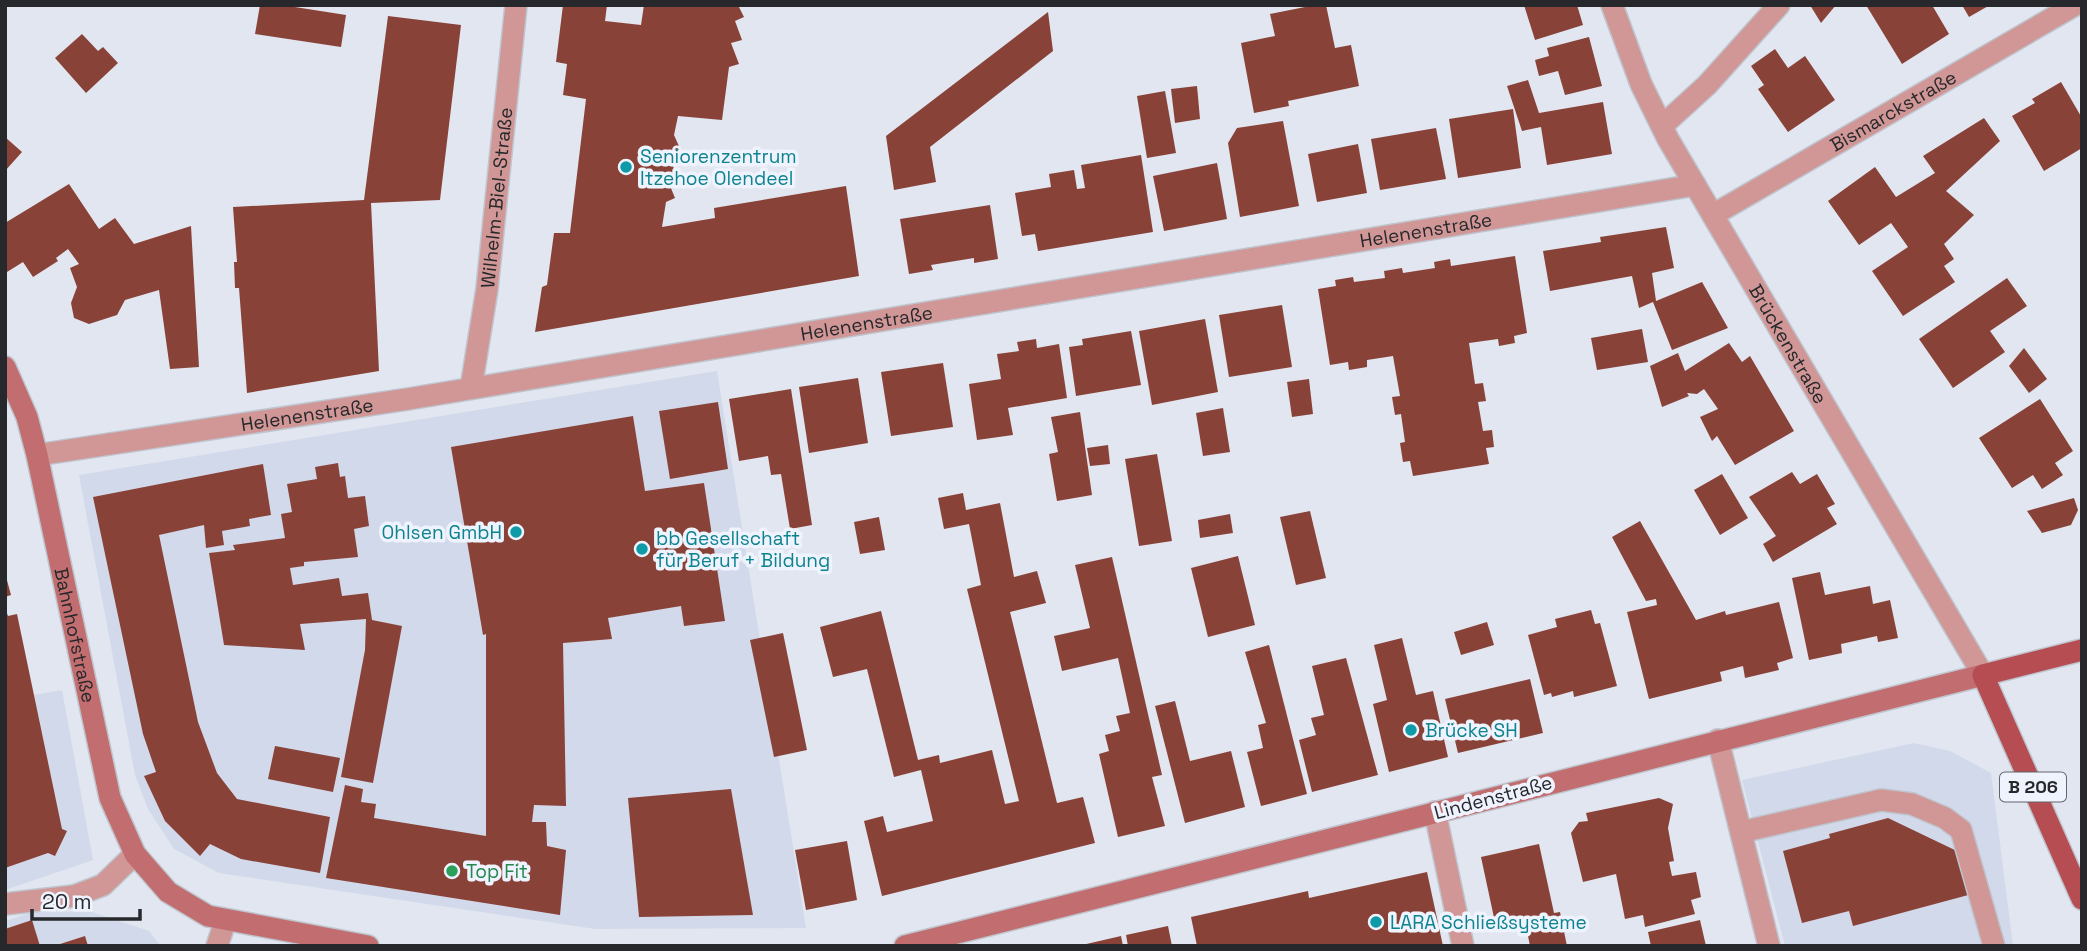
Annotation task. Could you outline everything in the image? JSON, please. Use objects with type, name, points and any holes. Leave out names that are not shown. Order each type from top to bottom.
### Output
[{"type":"main road","name":"Bahnhofstraße","points":[[5,367],[12,396],[37,455],[110,798],[135,854],[168,892],[208,916],[226,922],[368,946]]},
{"type":"main road","name":"Lindenstraße","points":[[905,946],[2082,650]]},
{"type":"main road","name":"B 206","points":[[1983,675],[2082,899]]},
{"type":"street","name":"Wilhelm-Biel-Straße","points":[[471,388],[487,289],[516,5]]},
{"type":"street","name":"Brückenstraße","points":[[1612,5],[1642,84],[1662,127],[1983,675]]},
{"type":"street","points":[[1662,127],[1707,85],[1779,5]]},
{"type":"street","name":"Bismarckstraße","points":[[1713,215],[2075,5]]},
{"type":"street","name":"Helenenstraße","points":[[37,455],[471,388],[1695,185]]},
{"type":"street","points":[[1718,740],[1769,946]]},
{"type":"street","points":[[1741,832],[1881,800],[1912,804],[1945,818],[1961,830],[1994,946]]},
{"type":"street","points":[[1435,812],[1462,946]]},
{"type":"street","points":[[5,904],[74,896],[103,885],[135,854]]},
{"type":"street","points":[[217,946],[226,922]]},
{"type":"shaded area","points":[[717,371],[806,928],[595,929],[219,873],[174,849],[148,809],[135,775],[79,475]]},
{"type":"shaded area","points":[[62,690],[93,860],[5,890],[5,700]]},
{"type":"shaded area","points":[[1914,743],[1950,751],[1991,773],[2013,946],[1785,946],[1742,780]]},
{"type":"shaded area","points":[[37,911],[92,912],[149,931],[161,946],[5,946],[5,921]]},
{"type":"building","points":[[260,5],[282,5],[346,15],[341,47],[255,34]]},
{"type":"building","name":"Seniorenzentrum Itzehoe Olendeel","points":[[563,5],[607,5],[605,21],[641,25],[644,5],[738,5],[744,17],[735,21],[742,40],[731,43],[739,64],[729,67],[722,120],[678,116],[674,135],[682,153],[669,158],[678,177],[668,181],[675,198],[666,202],[662,227],[715,218],[714,208],[846,186],[859,276],[535,332],[542,287],[547,285],[554,233],[570,233],[586,99],[563,95],[567,64],[556,62]]},
{"type":"building","points":[[1326,5],[1335,48],[1351,45],[1359,86],[1288,101],[1289,106],[1254,113],[1241,43],[1275,36],[1270,14]]},
{"type":"building","points":[[1524,5],[1577,5],[1583,25],[1535,40]]},
{"type":"building","points":[[1810,5],[1836,5],[1821,23]]},
{"type":"building","points":[[1866,5],[1932,5],[1949,34],[1902,64]]},
{"type":"building","points":[[1962,5],[1990,5],[1969,17]]},
{"type":"building","points":[[1048,12],[1053,51],[930,147],[936,182],[894,190],[886,136]]},
{"type":"building","points":[[388,16],[461,25],[440,200],[371,203],[379,371],[247,393],[239,288],[235,288],[234,262],[237,262],[233,207],[364,200]]},
{"type":"building","points":[[82,34],[98,51],[103,47],[118,63],[86,93],[55,58]]},
{"type":"building","points":[[1589,37],[1602,86],[1565,95],[1558,71],[1539,76],[1535,60],[1549,56],[1547,48]]},
{"type":"building","points":[[1775,49],[1788,68],[1805,56],[1835,100],[1788,132],[1758,89],[1764,85],[1751,66]]},
{"type":"building","points":[[1528,80],[1539,113],[1603,102],[1612,154],[1547,165],[1541,127],[1522,131],[1507,86]]},
{"type":"building","points":[[2061,82],[2082,118],[2082,148],[2044,171],[2012,116],[2035,103],[2032,99]]},
{"type":"building","points":[[1197,86],[1200,119],[1175,123],[1171,89]]},
{"type":"building","points":[[1165,91],[1176,153],[1147,158],[1137,96]]},
{"type":"building","points":[[1513,109],[1521,168],[1458,178],[1449,119]]},
{"type":"building","points":[[1984,118],[2000,141],[1946,191],[1974,215],[1944,244],[1954,259],[1944,266],[1955,282],[1903,316],[1872,271],[1908,247],[1891,223],[1859,245],[1828,201],[1875,167],[1896,197],[1935,173],[1923,156]]},
{"type":"building","points":[[1283,121],[1299,206],[1240,217],[1228,143],[1237,128]]},
{"type":"building","points":[[1436,128],[1446,179],[1380,190],[1371,139]]},
{"type":"building","points":[[5,137],[22,152],[5,171]]},
{"type":"building","points":[[1358,144],[1367,193],[1317,202],[1308,154]]},
{"type":"building","points":[[1141,155],[1153,232],[1038,251],[1035,234],[1022,236],[1015,193],[1051,187],[1049,174],[1074,170],[1077,189],[1085,188],[1081,165]]},
{"type":"building","points":[[1217,163],[1227,219],[1164,231],[1153,176]]},
{"type":"building","points":[[69,184],[99,229],[115,218],[134,244],[191,226],[199,367],[170,369],[159,290],[125,300],[117,315],[89,324],[74,318],[71,303],[77,287],[70,268],[79,264],[68,249],[56,258],[58,261],[33,277],[23,262],[7,272],[5,223]]},
{"type":"building","points":[[990,205],[998,259],[974,263],[974,258],[931,265],[933,270],[909,274],[900,219]]},
{"type":"building","points":[[1666,227],[1674,268],[1652,273],[1656,301],[1702,282],[1728,328],[1672,350],[1653,302],[1639,308],[1632,276],[1550,291],[1543,251],[1601,242],[1600,237]]},
{"type":"building","points":[[1515,256],[1527,333],[1514,336],[1515,343],[1499,346],[1498,339],[1469,343],[1475,384],[1483,383],[1486,401],[1478,402],[1483,431],[1492,430],[1494,447],[1486,448],[1489,464],[1413,476],[1410,461],[1403,462],[1400,443],[1405,442],[1401,414],[1395,415],[1392,397],[1400,396],[1393,356],[1367,360],[1367,367],[1349,370],[1348,362],[1330,365],[1318,289],[1336,286],[1335,280],[1353,277],[1354,282],[1385,278],[1384,271],[1402,268],[1403,273],[1435,268],[1434,262],[1450,259],[1451,266]]},
{"type":"building","points":[[2007,278],[2027,306],[1990,331],[2005,352],[1953,388],[1919,339]]},
{"type":"building","points":[[1282,305],[1292,367],[1229,377],[1219,315]]},
{"type":"building","points":[[1205,319],[1218,392],[1152,405],[1139,331]]},
{"type":"building","points":[[1642,329],[1648,362],[1597,370],[1591,338]]},
{"type":"building","points":[[1131,331],[1141,385],[1076,396],[1069,347],[1083,345],[1082,339]]},
{"type":"building","points":[[1036,339],[1037,348],[1059,344],[1067,398],[1008,408],[1013,435],[977,440],[969,384],[1001,379],[997,354],[1019,351],[1017,342]]},
{"type":"building","points":[[1729,343],[1742,362],[1750,356],[1794,431],[1735,465],[1717,436],[1712,441],[1700,417],[1718,409],[1704,389],[1697,394],[1687,393],[1689,396],[1662,407],[1650,366],[1678,353],[1685,371]]},
{"type":"building","points":[[2024,348],[2047,379],[2029,393],[2009,366]]},
{"type":"building","points":[[943,363],[953,427],[891,436],[881,372]]},
{"type":"building","points":[[858,378],[868,443],[809,453],[799,387]]},
{"type":"building","points":[[1309,379],[1313,414],[1292,417],[1287,382]]},
{"type":"building","points":[[791,389],[812,525],[790,529],[781,474],[771,475],[768,456],[739,461],[729,399]]},
{"type":"building","points":[[2040,399],[2073,451],[2055,463],[2063,475],[2042,489],[2033,475],[2012,488],[1979,438]]},
{"type":"building","points":[[718,402],[728,469],[670,479],[659,411]]},
{"type":"building","points":[[1223,408],[1230,452],[1203,456],[1196,413]]},
{"type":"building","points":[[1080,412],[1092,495],[1057,501],[1049,454],[1058,452],[1051,417]]},
{"type":"building","points":[[633,416],[645,491],[704,483],[725,621],[684,626],[681,606],[608,618],[612,639],[563,643],[566,806],[534,805],[532,822],[546,822],[547,846],[566,850],[560,915],[326,878],[345,785],[363,789],[361,802],[376,804],[374,818],[486,836],[486,634],[483,635],[451,447]]},
{"type":"building","points":[[1108,445],[1110,464],[1090,466],[1087,448]]},
{"type":"building","points":[[1157,454],[1172,541],[1139,546],[1125,459]]},
{"type":"building","points":[[338,463],[340,477],[345,476],[348,498],[365,496],[369,526],[354,529],[358,557],[304,562],[304,566],[290,568],[293,585],[339,578],[342,596],[368,593],[372,620],[402,626],[373,783],[341,777],[365,650],[366,619],[300,624],[305,650],[224,645],[209,553],[235,550],[233,545],[285,538],[281,514],[292,512],[287,484],[317,479],[315,467]]},
{"type":"building","points":[[263,464],[271,515],[249,519],[250,526],[222,531],[224,545],[206,548],[204,525],[159,535],[198,722],[217,773],[237,799],[330,817],[320,873],[241,859],[210,844],[200,856],[165,821],[144,776],[156,772],[143,734],[93,497]]},
{"type":"building","points":[[1792,472],[1800,484],[1817,474],[1835,504],[1827,508],[1837,524],[1773,562],[1763,544],[1776,536],[1749,497]]},
{"type":"building","points":[[1722,474],[1748,518],[1720,535],[1694,490]]},
{"type":"building","points":[[963,493],[966,510],[1000,503],[1014,577],[1037,571],[1046,603],[1010,612],[1057,803],[1083,797],[1095,843],[882,896],[864,821],[883,816],[887,832],[933,821],[921,770],[894,777],[867,669],[833,677],[820,627],[881,611],[918,760],[939,755],[940,763],[992,750],[1005,804],[1019,801],[967,589],[981,585],[969,524],[944,529],[938,498]]},
{"type":"building","points":[[2074,498],[2078,510],[2071,525],[2042,533],[2027,511]]},
{"type":"building","points":[[1310,511],[1326,578],[1296,585],[1280,517]]},
{"type":"building","points":[[1230,514],[1233,533],[1200,538],[1198,520]]},
{"type":"building","points":[[879,517],[885,550],[860,554],[854,522]]},
{"type":"building","points":[[1640,521],[1696,620],[1725,611],[1726,615],[1779,602],[1793,658],[1777,663],[1779,670],[1745,678],[1743,666],[1720,672],[1722,681],[1649,699],[1627,612],[1657,605],[1656,599],[1646,601],[1612,537]]},
{"type":"building","points":[[1238,556],[1255,625],[1208,637],[1191,568]]},
{"type":"building","points":[[1112,557],[1162,775],[1152,777],[1165,826],[1118,837],[1099,754],[1109,751],[1105,735],[1120,731],[1116,716],[1130,713],[1118,658],[1062,671],[1054,636],[1090,628],[1075,565]]},
{"type":"building","points":[[1820,572],[1825,595],[1870,586],[1873,604],[1890,600],[1898,638],[1878,642],[1877,636],[1841,644],[1842,653],[1809,660],[1792,578]]},
{"type":"building","points":[[5,573],[11,595],[5,597]]},
{"type":"building","points":[[5,608],[8,616],[17,614],[62,829],[67,831],[55,856],[48,853],[5,868]]},
{"type":"building","points":[[1591,610],[1595,624],[1600,623],[1617,686],[1574,697],[1573,691],[1552,697],[1551,693],[1544,695],[1528,635],[1557,627],[1555,619]]},
{"type":"building","points":[[1487,622],[1494,645],[1461,655],[1454,632]]},
{"type":"building","points":[[783,633],[807,750],[774,757],[750,640]]},
{"type":"building","name":"Brücke SH","points":[[1402,638],[1416,695],[1433,691],[1448,757],[1389,772],[1373,704],[1387,700],[1374,645]]},
{"type":"building","points":[[1269,645],[1307,794],[1261,806],[1247,752],[1263,748],[1258,725],[1266,723],[1245,652]]},
{"type":"building","points":[[1346,658],[1378,775],[1312,792],[1299,740],[1316,735],[1311,718],[1324,715],[1312,666]]},
{"type":"building","points":[[1530,679],[1543,733],[1458,753],[1445,699]]},
{"type":"building","points":[[1175,701],[1190,761],[1231,751],[1245,807],[1185,823],[1155,706]]},
{"type":"building","points":[[275,746],[340,758],[333,792],[268,779]]},
{"type":"building","points":[[731,789],[753,915],[639,917],[628,798]]},
{"type":"building","points":[[1659,798],[1673,804],[1668,828],[1674,861],[1669,862],[1672,876],[1696,872],[1701,897],[1691,900],[1695,914],[1645,927],[1643,915],[1625,919],[1616,874],[1583,882],[1571,833],[1579,822],[1588,821],[1586,813]]},
{"type":"building","points":[[1888,818],[1961,853],[1972,894],[1853,926],[1849,911],[1802,923],[1783,851],[1830,838],[1829,834]]},
{"type":"building","points":[[847,841],[857,900],[806,910],[795,850]]},
{"type":"building","points":[[1539,844],[1554,913],[1560,912],[1567,946],[1530,946],[1525,921],[1496,927],[1481,857]]},
{"type":"building","points":[[1427,872],[1443,946],[1197,946],[1191,917],[1308,891],[1309,898]]},
{"type":"building","points":[[32,920],[40,946],[5,946],[5,929]]},
{"type":"building","points":[[1700,920],[1706,946],[1651,946],[1648,932]]},
{"type":"building","points":[[1168,926],[1172,946],[1128,946],[1126,935]]},
{"type":"building","points":[[85,936],[88,946],[57,946],[57,945]]},
{"type":"building","points":[[1121,936],[1123,946],[1082,946],[1082,945]]},
{"type":"place","name":"Seniorenzentrum Itzehoe Olendeel","points":[[626,167]]},
{"type":"place","name":"Ohlsen GmbH","points":[[516,532]]},
{"type":"place","name":"bb Gesellschaft für Beruf + Bildung","points":[[642,549]]},
{"type":"place","name":"Brücke SH","points":[[1411,730]]},
{"type":"place","name":"Top Fit","points":[[452,871]]},
{"type":"place","name":"LARA Schließsysteme","points":[[1376,922]]}]
